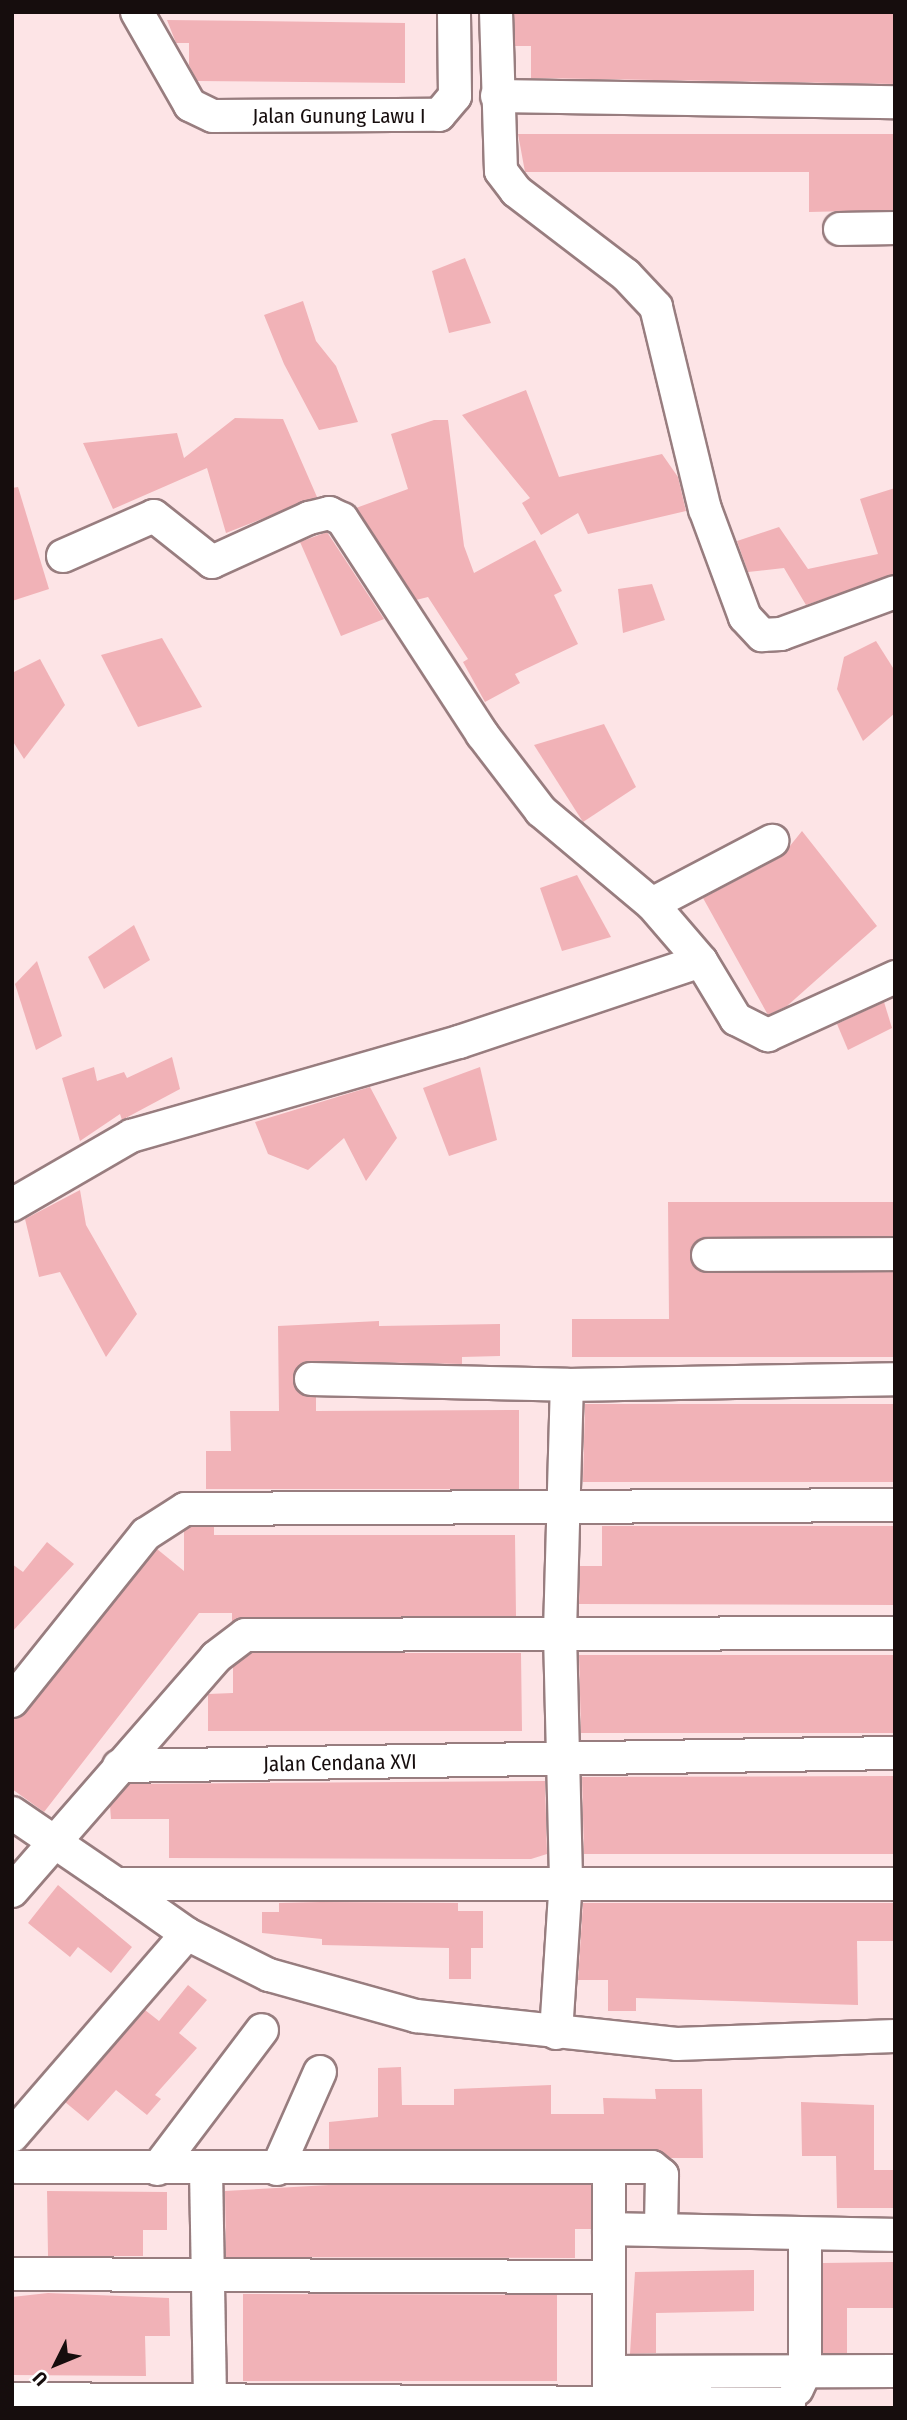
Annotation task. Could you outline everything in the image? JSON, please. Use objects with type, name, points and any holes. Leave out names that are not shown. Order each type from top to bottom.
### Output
[{"type":"street","name":"Jalan Gunung Lawu I","points":[[137,12],[190,105],[213,116],[439,115],[455,96],[454,12]]},
{"type":"street","points":[[496,12],[498,159],[506,181],[637,284],[656,307],[705,509],[752,627],[762,635],[782,634],[895,592]]},
{"type":"street","points":[[497,96],[895,102]]},
{"type":"street","points":[[840,229],[895,228]]},
{"type":"street","points":[[63,556],[154,516],[212,562],[309,518],[335,514],[541,811],[652,904],[701,961],[736,1019],[768,1035],[895,976]]},
{"type":"street","points":[[652,904],[772,841]]},
{"type":"street","points":[[12,1205],[131,1136],[459,1042],[701,961]]},
{"type":"street","points":[[708,1255],[895,1254]]},
{"type":"street","points":[[311,1379],[567,1385],[895,1379]]},
{"type":"street","points":[[556,2033],[566,1879],[561,1761],[561,1632],[567,1385]]},
{"type":"street","points":[[12,1701],[146,1534],[185,1509],[895,1505]]},
{"type":"street","points":[[12,1891],[216,1657],[245,1635],[895,1633]]},
{"type":"street","name":"Jalan Cendana XVI","points":[[119,1766],[561,1761],[895,1753]]},
{"type":"street","points":[[12,1813],[187,1934],[269,1975],[349,2002],[556,2033],[677,2044],[895,2036]]},
{"type":"street","points":[[116,1884],[566,1879],[895,1884]]},
{"type":"street","points":[[12,2136],[187,1934]]},
{"type":"street","points":[[157,2169],[262,2030]]},
{"type":"street","points":[[277,2169],[320,2071]]},
{"type":"street","points":[[13,2166],[157,2169],[609,2168],[661,2173],[661,2229]]},
{"type":"street","points":[[608,2403],[609,2168]]},
{"type":"street","points":[[206,2169],[210,2405]]},
{"type":"street","points":[[609,2229],[895,2235]]},
{"type":"street","points":[[12,2399],[210,2405],[608,2403],[788,2406],[805,2372],[805,2235]]},
{"type":"street","points":[[12,2274],[608,2277]]},
{"type":"street","points":[[609,2372],[895,2371]]},
{"type":"building","points":[[514,12],[895,12],[895,84],[531,78],[531,46],[515,46]]},
{"type":"building","points":[[167,20],[405,23],[405,83],[197,81],[189,65],[189,43],[176,43]]},
{"type":"building","points":[[518,134],[895,134],[895,210],[809,212],[809,172],[525,172]]},
{"type":"building","points":[[465,258],[491,323],[449,333],[432,271]]},
{"type":"building","points":[[303,301],[316,341],[336,366],[358,422],[319,430],[284,364],[264,315]]},
{"type":"building","points":[[526,390],[559,477],[662,454],[678,477],[686,511],[588,534],[578,513],[541,535],[522,503],[530,498],[462,415]]},
{"type":"building","points":[[235,418],[283,419],[317,497],[226,533],[207,468],[113,509],[83,443],[177,433],[184,458]]},
{"type":"building","points":[[434,420],[448,420],[464,546],[474,573],[535,540],[562,591],[554,595],[578,644],[515,674],[520,683],[485,702],[463,662],[468,659],[428,597],[416,600],[356,508],[408,489],[391,434]]},
{"type":"building","points":[[18,487],[49,589],[12,601],[12,488]]},
{"type":"building","points":[[895,488],[895,574],[806,605],[784,568],[748,572],[737,541],[779,527],[808,569],[878,554],[860,499]]},
{"type":"building","points":[[327,532],[384,619],[341,636],[300,542]]},
{"type":"building","points":[[652,584],[665,620],[623,633],[618,589]]},
{"type":"building","points":[[162,638],[202,707],[138,727],[101,655]]},
{"type":"building","points":[[876,641],[895,671],[895,713],[863,741],[837,689],[844,657]]},
{"type":"building","points":[[40,659],[65,705],[24,759],[12,740],[12,673]]},
{"type":"building","points":[[604,724],[636,787],[583,822],[534,745]]},
{"type":"building","points":[[802,831],[877,926],[787,1006],[768,1015],[703,898],[781,857]]},
{"type":"building","points":[[577,875],[611,937],[562,951],[540,888]]},
{"type":"building","points":[[134,925],[150,960],[104,989],[88,957]]},
{"type":"building","points":[[37,961],[62,1036],[36,1050],[15,984]]},
{"type":"building","points":[[884,1002],[892,1028],[848,1050],[837,1024]]},
{"type":"building","points":[[172,1057],[180,1089],[122,1120],[120,1114],[80,1141],[62,1078],[94,1067],[97,1081],[124,1072],[127,1078]]},
{"type":"building","points":[[480,1067],[497,1140],[449,1156],[423,1088]]},
{"type":"building","points":[[370,1087],[397,1138],[366,1181],[344,1138],[308,1170],[268,1154],[255,1122]]},
{"type":"building","points":[[80,1190],[86,1225],[137,1314],[106,1357],[60,1272],[39,1277],[25,1219]]},
{"type":"building","points":[[668,1202],[895,1202],[895,1236],[708,1237],[690,1254],[693,1265],[708,1273],[895,1272],[895,1357],[572,1357],[572,1319],[669,1319]]},
{"type":"building","points":[[379,1321],[379,1326],[500,1324],[500,1356],[462,1357],[462,1364],[311,1361],[295,1370],[295,1388],[316,1397],[316,1411],[519,1410],[519,1489],[206,1489],[206,1451],[231,1451],[230,1411],[279,1411],[278,1326]]},
{"type":"building","points":[[585,1404],[895,1404],[895,1482],[583,1482]]},
{"type":"building","points":[[602,1526],[895,1526],[895,1605],[579,1604],[580,1566],[602,1566]]},
{"type":"building","points":[[190,1527],[214,1527],[214,1535],[515,1535],[516,1616],[232,1622],[232,1613],[199,1613],[44,1812],[12,1789],[12,1719],[26,1712],[157,1549],[184,1571],[184,1531]]},
{"type":"building","points":[[47,1542],[74,1564],[12,1632],[12,1564],[23,1572]]},
{"type":"building","points":[[251,1653],[521,1653],[522,1731],[208,1731],[208,1694],[233,1693],[233,1667]]},
{"type":"building","points":[[579,1655],[895,1655],[895,1733],[581,1733]]},
{"type":"building","points":[[895,1776],[895,1854],[584,1854],[582,1777]]},
{"type":"building","points":[[545,1781],[547,1854],[531,1859],[169,1858],[169,1819],[111,1819],[110,1806],[129,1784]]},
{"type":"building","points":[[58,1885],[132,1947],[111,1973],[78,1947],[70,1957],[28,1923]]},
{"type":"building","points":[[279,1903],[458,1903],[458,1911],[483,1911],[483,1948],[471,1948],[471,1979],[449,1979],[449,1948],[322,1945],[322,1939],[262,1933],[262,1912],[279,1912]]},
{"type":"building","points":[[583,1903],[895,1903],[895,1941],[857,1941],[858,2005],[636,1998],[636,2011],[608,2011],[608,1980],[578,1980]]},
{"type":"building","points":[[188,1985],[207,2000],[179,2033],[197,2048],[155,2095],[161,2099],[147,2115],[116,2090],[88,2121],[65,2102],[145,2010],[159,2021]]},
{"type":"building","points":[[401,2067],[402,2105],[454,2105],[454,2089],[551,2085],[551,2114],[604,2114],[603,2098],[656,2099],[655,2089],[702,2089],[703,2158],[670,2158],[652,2149],[329,2149],[329,2122],[378,2117],[378,2068]]},
{"type":"building","points":[[801,2102],[874,2105],[874,2170],[895,2170],[895,2208],[837,2208],[836,2156],[802,2156]]},
{"type":"building","points":[[329,2185],[591,2185],[591,2229],[575,2229],[575,2258],[226,2257],[225,2191]]},
{"type":"building","points":[[47,2191],[167,2192],[167,2230],[143,2230],[143,2256],[48,2256]]},
{"type":"building","points":[[895,2262],[895,2308],[847,2308],[847,2353],[823,2353],[823,2263]]},
{"type":"building","points":[[754,2270],[754,2311],[656,2313],[656,2353],[630,2354],[635,2272]]},
{"type":"building","points":[[48,2293],[169,2298],[170,2336],[145,2336],[146,2376],[12,2375],[12,2297]]},
{"type":"building","points":[[243,2294],[557,2295],[557,2381],[243,2381]]}]
